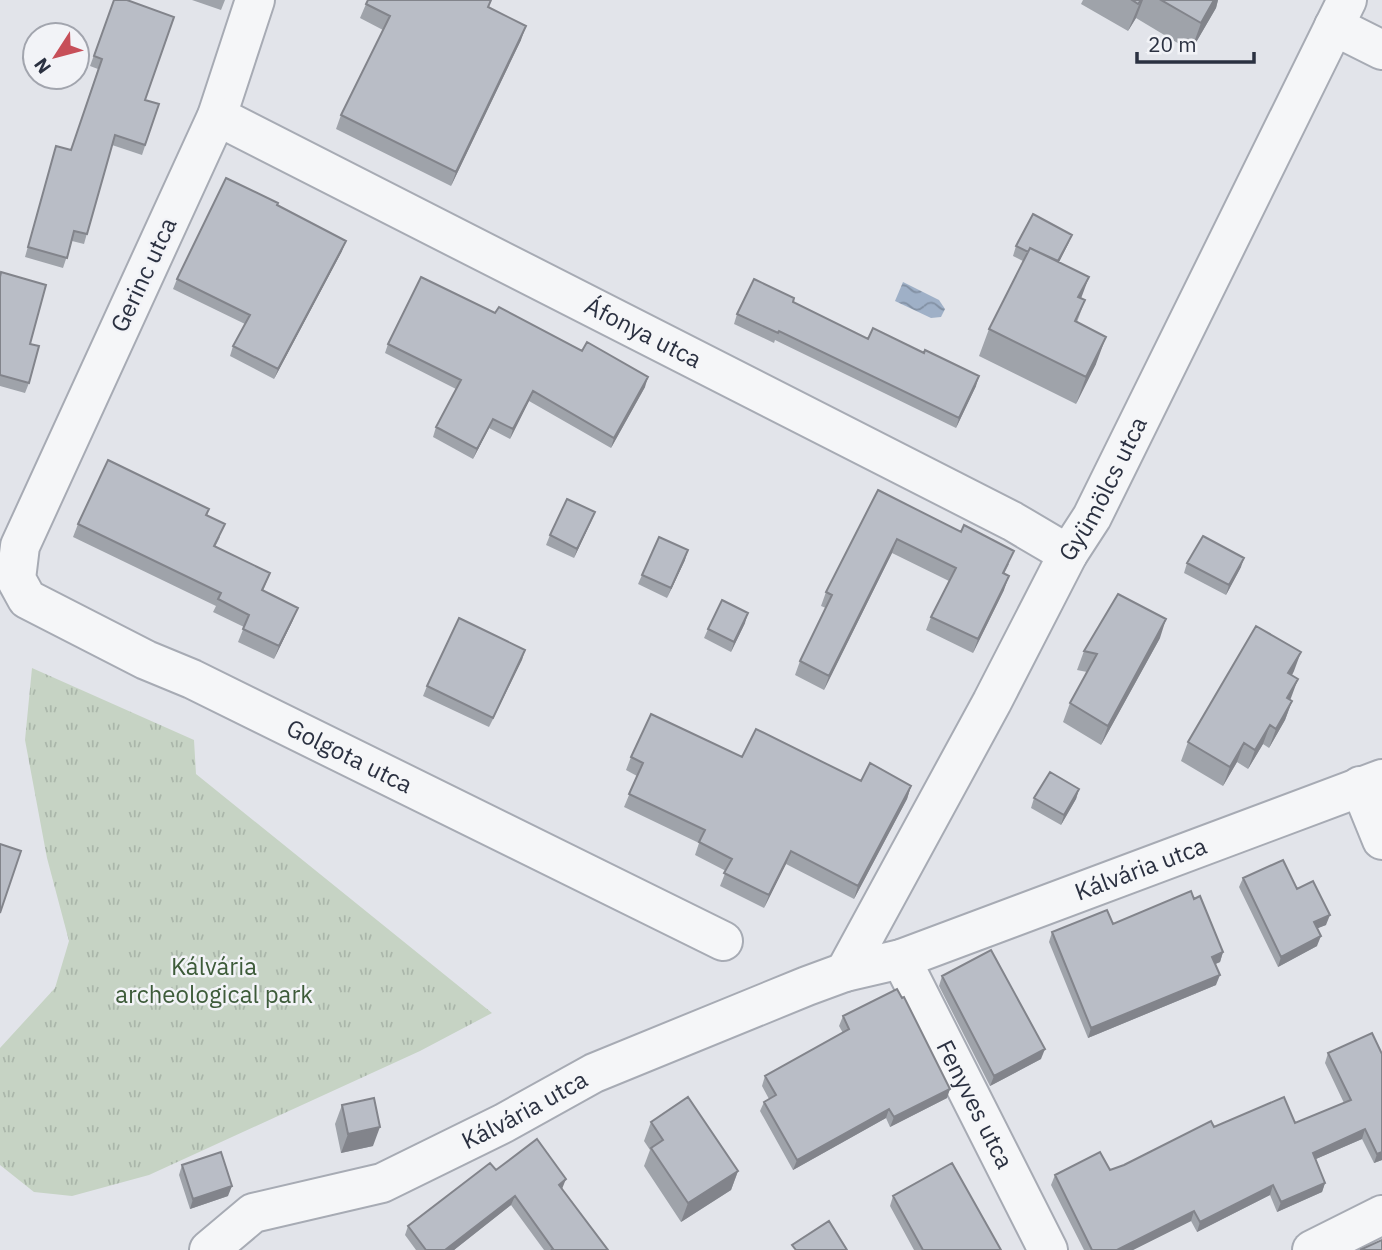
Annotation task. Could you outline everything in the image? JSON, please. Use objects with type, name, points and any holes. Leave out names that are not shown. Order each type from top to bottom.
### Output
[{"type":"street","name":"Gerinc utca","points":[[20,545],[216,116],[255,0]]},
{"type":"street","points":[[1341,13],[1382,50]]},
{"type":"street","name":"Gyümölcs utca","points":[[845,972],[992,702],[1068,554],[1091,517],[1341,13]]},
{"type":"street","name":"Áfonya utca","points":[[216,116],[1012,522],[1068,554]]},
{"type":"street","name":"Golgota utca","points":[[20,545],[16,579],[27,599],[146,660],[192,679],[723,940]]},
{"type":"street","points":[[1371,783],[1382,840]]},
{"type":"street","name":"Kálvária utca","points":[[209,1250],[253,1213],[382,1183],[594,1073],[845,972],[901,959],[1371,783]]},
{"type":"street","name":"Fenyves utca","points":[[901,959],[1048,1250]]},
{"type":"street","points":[[1312,1250],[1382,1214]]},
{"type":"green space","name":"Kálvária archeological park","points":[[32,668],[194,740],[196,774],[492,1013],[420,1051],[149,1175],[72,1196],[34,1192],[0,1165],[0,1048],[55,988],[69,941],[47,858],[25,740]]},
{"type":"water","points":[[903,282],[939,300],[945,309],[941,317],[931,318],[895,301]]},
{"type":"building","points":[[114,0],[127,0],[174,17],[145,100],[159,104],[145,145],[115,135],[87,234],[74,231],[67,258],[28,247],[56,146],[71,150],[102,59],[94,56]]},
{"type":"building","points":[[368,0],[491,0],[488,7],[526,26],[456,172],[341,115],[390,16],[366,4]]},
{"type":"building","points":[[1161,0],[1214,0],[1201,23]]},
{"type":"building","points":[[226,178],[346,241],[278,369],[233,346],[250,315],[177,279]]},
{"type":"building","points":[[1033,214],[1072,235],[1058,261],[1030,248],[1028,252],[1016,246]]},
{"type":"building","points":[[1030,248],[1089,277],[1078,297],[1085,300],[1075,321],[1106,337],[1086,377],[989,329]]},
{"type":"building","points":[[1,272],[46,285],[30,344],[39,346],[29,383],[0,375]]},
{"type":"building","points":[[421,277],[495,313],[499,307],[582,351],[587,342],[648,377],[614,438],[533,391],[513,429],[493,419],[477,449],[436,427],[461,380],[388,344]]},
{"type":"building","points":[[754,279],[794,298],[793,302],[868,339],[873,328],[979,376],[959,418],[779,331],[778,333],[737,314]]},
{"type":"building","points":[[108,460],[209,509],[206,515],[225,524],[214,546],[270,573],[262,590],[298,608],[279,646],[243,629],[249,615],[218,599],[221,593],[78,524]]},
{"type":"building","points":[[878,490],[961,532],[964,525],[1014,551],[1003,573],[1009,576],[978,639],[931,617],[956,568],[897,539],[829,676],[800,661],[832,595],[826,592]]},
{"type":"building","points":[[567,499],[595,512],[577,549],[550,535]]},
{"type":"building","points":[[1203,536],[1244,558],[1229,585],[1187,563]]},
{"type":"building","points":[[659,537],[688,550],[671,588],[642,575]]},
{"type":"building","points":[[1118,594],[1166,619],[1108,726],[1070,703],[1097,654],[1084,651]]},
{"type":"building","points":[[722,600],[748,613],[734,642],[708,629]]},
{"type":"building","points":[[459,618],[525,650],[493,718],[427,686]]},
{"type":"building","points":[[1256,626],[1301,652],[1288,673],[1298,679],[1287,698],[1292,701],[1276,729],[1270,725],[1255,750],[1244,743],[1230,767],[1188,742]]},
{"type":"building","points":[[651,714],[742,757],[756,729],[861,781],[870,763],[911,786],[858,886],[791,851],[769,895],[724,873],[732,859],[699,842],[705,830],[629,794],[643,763],[631,757]]},
{"type":"building","points":[[1050,772],[1079,789],[1064,815],[1034,798]]},
{"type":"building","points":[[0,844],[21,851],[0,913]]},
{"type":"building","points":[[1283,860],[1297,889],[1313,881],[1330,915],[1314,922],[1321,936],[1281,957],[1243,878]]},
{"type":"building","points":[[1191,891],[1194,899],[1200,896],[1223,952],[1212,957],[1220,975],[1091,1028],[1052,932],[1107,910],[1113,924]]},
{"type":"building","points":[[991,950],[1045,1049],[994,1076],[942,976]]},
{"type":"building","points":[[897,989],[902,998],[904,997],[950,1089],[894,1117],[889,1109],[797,1160],[764,1102],[776,1095],[765,1076],[849,1029],[843,1016]]},
{"type":"building","points":[[1372,1033],[1382,1054],[1382,1152],[1377,1154],[1365,1129],[1313,1153],[1325,1183],[1281,1202],[1273,1185],[1200,1222],[1194,1211],[1117,1250],[1092,1250],[1055,1175],[1100,1152],[1110,1170],[1211,1121],[1214,1127],[1284,1097],[1295,1123],[1351,1100],[1328,1053]]},
{"type":"building","points":[[688,1097],[738,1171],[688,1203],[651,1148],[663,1140],[651,1122]]},
{"type":"building","points":[[374,1098],[380,1127],[348,1134],[342,1105]]},
{"type":"building","points":[[537,1139],[566,1179],[559,1185],[608,1250],[551,1250],[553,1249],[515,1196],[445,1250],[426,1250],[408,1226],[490,1163],[496,1170]]},
{"type":"building","points":[[221,1152],[232,1186],[193,1199],[182,1165]]},
{"type":"building","points":[[952,1163],[1001,1250],[923,1250],[893,1196]]},
{"type":"building","points":[[829,1221],[847,1250],[796,1250],[792,1245]]},
{"type":"building","points":[[1382,1240],[1382,1250],[1360,1250]]}]
